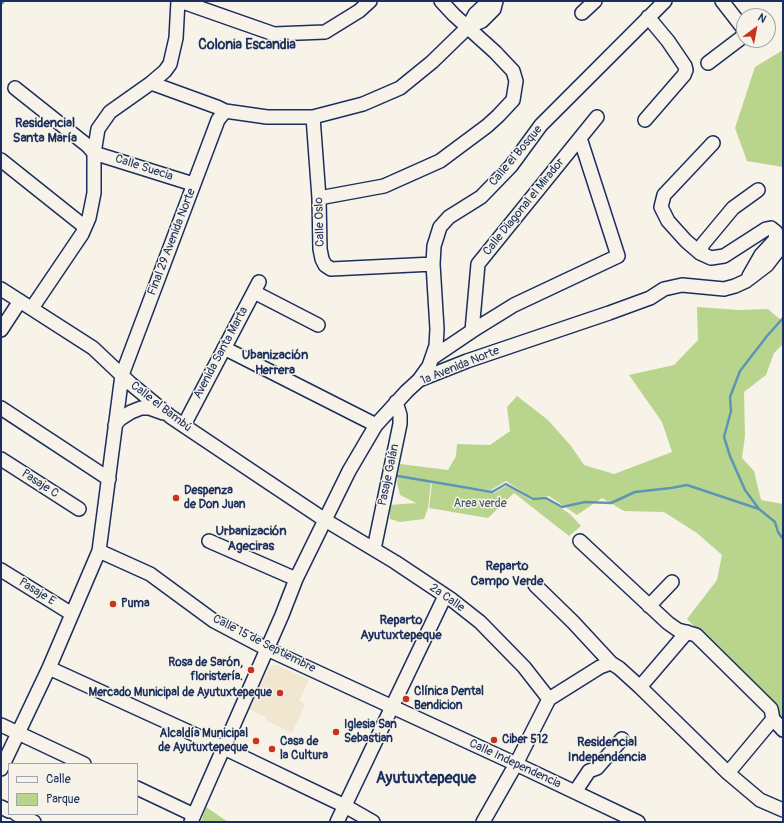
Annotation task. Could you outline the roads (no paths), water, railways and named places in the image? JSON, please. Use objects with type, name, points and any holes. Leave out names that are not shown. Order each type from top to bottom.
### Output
[{"type":"street","points":[[32,308],[85,227],[93,200],[95,182],[94,152],[98,129],[110,112],[165,71],[170,64],[176,38],[179,1],[274,34],[325,32],[358,11],[370,1]]},
{"type":"street","points":[[319,198],[384,186],[440,161],[487,126],[513,100],[516,81],[513,71],[496,52],[468,28],[441,1]]},
{"type":"street","points":[[468,28],[475,14],[489,1]]},
{"type":"street","points":[[150,83],[225,111],[267,117],[313,117],[363,104],[400,88],[432,62],[468,28],[482,21],[494,9],[496,1]]},
{"type":"street","points":[[582,13],[595,1]]},
{"type":"street","name":"Calle el Bosque","points":[[419,380],[429,366],[436,346],[437,328],[434,264],[435,240],[443,222],[481,197],[511,166],[541,125],[665,1]]},
{"type":"street","points":[[722,1],[736,19]]},
{"type":"street","points":[[645,120],[684,75],[686,70],[685,66],[668,41],[648,17]]},
{"type":"street","points":[[708,63],[736,42]]},
{"type":"street","points":[[14,88],[94,152]]},
{"type":"street","name":"Final 29 Avenida Norte","points":[[1,769],[48,668],[98,551],[122,375],[193,184],[218,120],[225,111]]},
{"type":"street","name":"Calle Oslo","points":[[313,117],[319,198],[320,249],[325,265],[331,269],[434,264]]},
{"type":"street","name":"Calle Diagonal el Mirador","points":[[472,331],[478,264],[597,117]]},
{"type":"street","points":[[432,358],[514,305],[618,256],[580,138]]},
{"type":"street","points":[[713,143],[664,194],[661,207],[668,221],[686,240],[700,253],[711,258],[724,256],[766,229],[771,228],[776,232],[775,240],[760,255],[746,281]]},
{"type":"street","name":"Calle Suecia","points":[[94,152],[193,184]]},
{"type":"street","points":[[1,160],[85,227]]},
{"type":"street","points":[[700,253],[702,244],[733,208],[758,190]]},
{"type":"street","name":"1a Avenida Norte","points":[[192,818],[224,748],[296,579],[349,471],[376,425],[396,402],[419,380],[467,361],[650,298],[664,289],[682,285],[724,289],[735,286],[746,281],[767,265],[783,244]]},
{"type":"street","name":"Avenida Santa Marta","points":[[184,425],[256,287],[318,326]]},
{"type":"street","name":"Calle el Bambú","points":[[1,289],[93,348],[171,417],[325,520]]},
{"type":"street","points":[[1,330],[20,301]]},
{"type":"street","points":[[224,348],[376,425]]},
{"type":"street","name":"Pasaje Galán","points":[[374,549],[400,424],[400,415],[396,402]]},
{"type":"street","points":[[1,408],[109,478]]},
{"type":"street","points":[[115,425],[120,419],[141,408],[149,408],[171,417]]},
{"type":"street","name":"Pasaje C","points":[[1,459],[79,509]]},
{"type":"street","name":"2a Calle","points":[[325,520],[374,549],[445,596],[480,622],[524,667],[549,699]]},
{"type":"street","points":[[209,541],[296,579]]},
{"type":"street","points":[[580,541],[668,624],[678,630],[696,635],[771,709],[773,719],[783,730]]},
{"type":"street","name":"Calle 15 de Septiembre","points":[[98,551],[150,574],[214,621],[267,649],[392,706]]},
{"type":"street","name":"Pasaje E","points":[[1,570],[72,614]]},
{"type":"street","points":[[649,606],[672,582]]},
{"type":"street","points":[[535,585],[573,622],[611,663],[619,668],[640,687],[728,773],[760,800],[783,810]]},
{"type":"street","points":[[337,822],[445,596]]},
{"type":"street","points":[[640,687],[687,632]]},
{"type":"street","points":[[483,822],[516,764],[549,699],[600,666],[611,663]]},
{"type":"street","points":[[48,668],[224,748],[345,806],[373,822]]},
{"type":"street","name":"Calle Independencia","points":[[392,706],[638,822]]},
{"type":"street","points":[[728,773],[773,719]]},
{"type":"street","points":[[1,725],[82,763]]},
{"type":"street","points":[[575,792],[589,770],[598,768],[622,739]]},
{"type":"street","points":[[138,789],[192,818]]},
{"type":"street","points":[[18,815],[34,822]]},
{"type":"waterway","points":[[1,4],[4,1]]},
{"type":"waterway","points":[[783,318],[740,371],[730,397],[731,411],[724,437],[730,456],[745,490],[759,509],[775,522],[778,532],[783,539]]},
{"type":"waterway","points":[[392,475],[492,492],[506,484],[533,499],[546,498],[562,507],[585,502],[611,503],[635,492],[687,485],[759,509]]},
{"type":"place","name":"Despenza de Don Juan","points":[[176,498]]},
{"type":"place","name":"Puma","points":[[113,604]]},
{"type":"place","name":"Rosa de Sarón, floristería.","points":[[251,670]]},
{"type":"place","name":"Mercado Municipal de Ayutuxtepeque","points":[[280,693]]},
{"type":"place","name":"Clínica Dental Bendicion","points":[[406,699]]},
{"type":"place","name":"Iglesia San Sebastian","points":[[336,732]]},
{"type":"place","name":"Ciber 512","points":[[494,740]]},
{"type":"place","name":"Alcaldía Municipal de Ayutuxtepeque","points":[[256,741]]},
{"type":"place","name":"Casa de la Cultura","points":[[272,749]]},
{"type":"district","name":"Colonia Escandia","points":[[247,45]]},
{"type":"district","name":"Residencial Santa María","points":[[45,132]]},
{"type":"district","name":"Ubanización Herrera","points":[[275,364]]},
{"type":"district","name":"Urbanización Ageciras","points":[[251,540]]},
{"type":"district","name":"Reparto Campo Verde","points":[[507,574]]},
{"type":"district","name":"Reparto Ayutuxtepeque","points":[[401,628]]},
{"type":"district","name":"Residencial Independencia","points":[[607,750]]},
{"type":"district","name":"Ayutuxtepeque","points":[[426,779]]},
{"type":"park label","name":"Area verde","points":[[480,504]]}]
